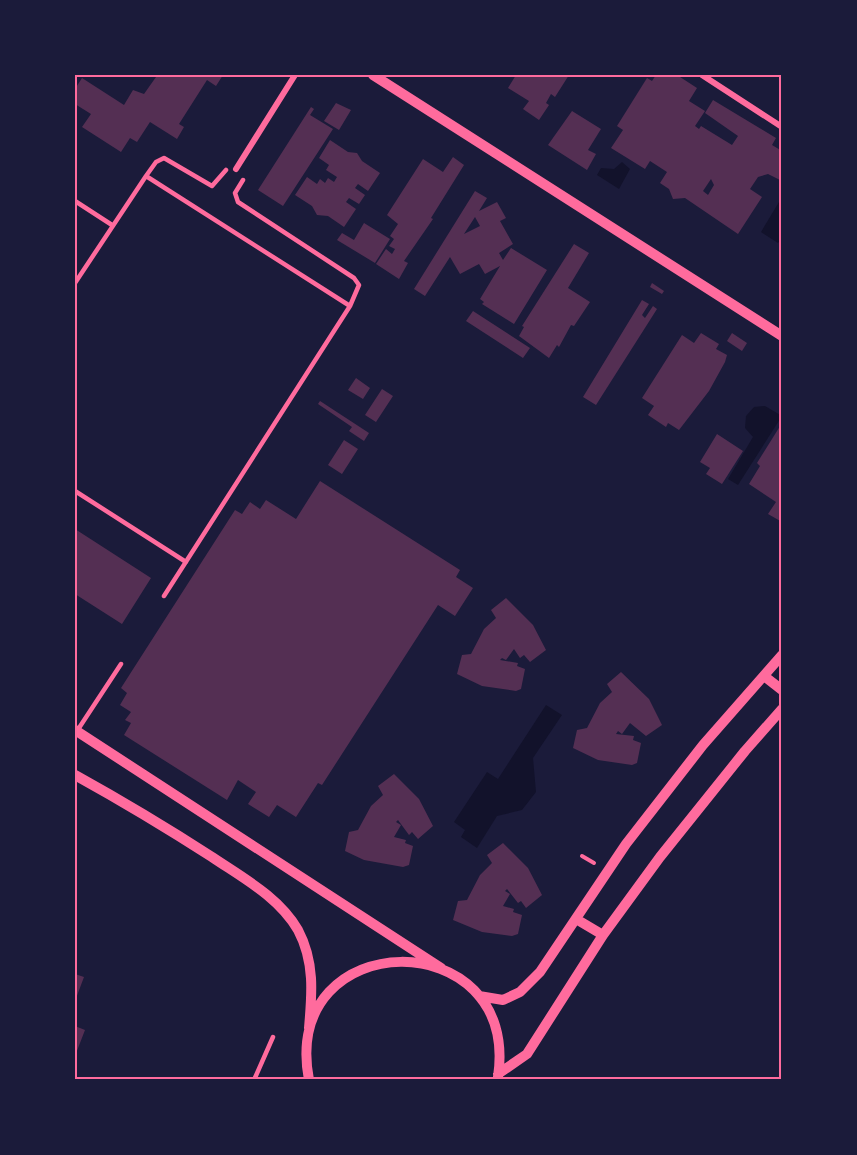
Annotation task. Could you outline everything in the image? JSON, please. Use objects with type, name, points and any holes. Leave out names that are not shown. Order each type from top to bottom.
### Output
[{"type":"street","points":[[236,169],[295,75]]},
{"type":"street","points":[[373,75],[782,336]]},
{"type":"street","points":[[702,75],[712,78],[782,127]]},
{"type":"street","points":[[479,996],[503,1000],[520,992],[540,972],[626,844],[704,746],[782,655]]},
{"type":"street","points":[[764,676],[782,690]]},
{"type":"street","points":[[498,1077],[527,1054],[603,935],[660,857],[745,751],[782,709]]},
{"type":"street","points":[[76,731],[455,975],[479,996],[491,1016],[498,1038],[498,1077]]},
{"type":"street","points":[[75,775],[144,813],[222,864],[271,898],[288,916],[298,932],[307,955],[313,983],[305,1059],[309,1080]]},
{"type":"street","points":[[576,919],[603,935]]},
{"type":"street","points":[[309,1028],[324,999],[347,976],[376,963],[409,960],[441,968]]},
{"type":"lane","points":[[75,283],[156,162],[164,158],[212,186],[226,170]]},
{"type":"lane","points":[[146,176],[350,306]]},
{"type":"lane","points":[[164,596],[350,306],[357,291],[358,282],[238,202],[235,193],[243,180]]},
{"type":"lane","points":[[75,201],[112,225]]},
{"type":"lane","points":[[75,491],[186,562]]},
{"type":"lane","points":[[76,731],[121,664]]},
{"type":"lane","points":[[254,1080],[273,1037]]},
{"type":"path","points":[[582,856],[590,861]]},
{"type":"shaded area","points":[[622,162],[630,169],[619,189],[597,175],[601,168],[614,169]]},
{"type":"shaded area","points":[[779,202],[782,204],[782,238],[778,243],[761,232]]},
{"type":"shaded area","points":[[765,406],[782,416],[738,485],[728,479],[753,437],[745,428],[746,416],[754,407]]},
{"type":"shaded area","points":[[546,705],[562,715],[533,758],[536,792],[522,810],[497,816],[477,848],[461,837],[465,830],[454,822],[487,772],[498,779]]},
{"type":"building","points":[[152,75],[223,75],[216,86],[207,80],[179,124],[184,127],[177,139],[150,122],[137,142],[130,138],[121,152],[82,127],[91,114],[75,104],[75,89],[82,78],[124,105],[133,90],[144,94],[156,77]]},
{"type":"building","points":[[516,75],[569,75],[555,97],[551,94],[546,103],[549,105],[539,120],[523,109],[529,101],[508,88]]},
{"type":"building","points":[[656,75],[677,75],[697,88],[689,101],[705,111],[695,126],[699,129],[701,126],[732,145],[738,136],[705,113],[713,100],[776,138],[772,145],[782,151],[782,181],[768,174],[758,177],[750,189],[762,197],[738,234],[685,198],[673,199],[669,189],[660,183],[667,172],[650,161],[645,169],[611,148],[623,130],[617,126],[647,78],[652,81]],"holes":[[[711,179],[714,185],[708,195],[703,191]]]},
{"type":"building","points":[[336,103],[351,110],[339,130],[324,121]]},
{"type":"building","points":[[311,107],[314,109],[310,115],[333,129],[283,206],[258,190]]},
{"type":"building","points":[[572,111],[601,129],[588,150],[596,154],[587,170],[548,145]]},
{"type":"building","points":[[330,140],[348,152],[357,153],[362,161],[380,173],[368,191],[358,184],[355,188],[365,195],[359,204],[349,198],[346,202],[356,209],[344,227],[328,216],[317,215],[312,206],[295,195],[307,177],[317,184],[320,179],[325,183],[328,178],[334,182],[337,177],[326,170],[329,165],[319,158]]},
{"type":"building","points":[[453,157],[464,165],[431,218],[433,219],[404,261],[408,263],[399,279],[376,264],[386,249],[392,254],[395,249],[389,246],[394,239],[390,236],[398,224],[387,215],[423,159],[443,172]]},
{"type":"building","points":[[475,191],[487,198],[479,211],[497,202],[506,218],[500,221],[513,244],[499,253],[503,260],[511,248],[547,270],[514,324],[482,304],[484,302],[480,299],[500,266],[485,274],[479,264],[460,274],[450,257],[425,296],[414,289]],"holes":[[[475,217],[480,226],[464,234]]]},
{"type":"building","points":[[364,223],[390,239],[375,263],[337,240],[342,233],[354,240]]},
{"type":"building","points":[[574,244],[589,253],[568,288],[590,302],[549,358],[519,336],[524,327],[522,326]]},
{"type":"building","points":[[652,283],[664,291],[662,294],[650,287]]},
{"type":"building","points":[[642,300],[649,304],[642,315],[645,318],[653,306],[657,309],[596,405],[583,397]]},
{"type":"building","points":[[473,311],[530,348],[523,358],[466,321]]},
{"type":"building","points":[[701,333],[719,344],[716,349],[727,355],[725,362],[709,391],[679,430],[668,423],[666,427],[648,415],[654,406],[642,398],[682,335],[694,343]]},
{"type":"building","points":[[732,333],[747,343],[742,351],[727,341]]},
{"type":"building","points":[[356,378],[370,388],[363,399],[348,390]]},
{"type":"building","points":[[382,389],[393,396],[376,422],[365,415]]},
{"type":"building","points":[[320,401],[369,433],[364,441],[349,431],[352,427],[318,404]]},
{"type":"building","points":[[782,423],[782,522],[768,514],[776,502],[749,484],[760,466],[757,463]]},
{"type":"building","points":[[717,434],[743,451],[722,484],[706,474],[710,468],[700,462]]},
{"type":"building","points":[[344,440],[358,449],[342,474],[328,465]]},
{"type":"building","points":[[320,481],[460,570],[456,577],[473,588],[455,616],[438,605],[322,785],[318,783],[296,817],[277,805],[269,817],[248,804],[256,792],[238,780],[227,800],[124,735],[131,723],[125,720],[131,712],[120,705],[127,693],[121,688],[235,510],[242,514],[250,502],[260,509],[266,500],[296,519]]},
{"type":"building","points":[[75,529],[151,578],[122,624],[75,594]]},
{"type":"building","points":[[506,598],[533,625],[546,650],[530,662],[524,655],[520,658],[514,649],[506,660],[502,658],[500,660],[518,663],[517,666],[525,669],[521,689],[516,691],[482,686],[457,674],[462,655],[471,654],[484,629],[496,618],[491,610]]},
{"type":"building","points":[[621,672],[649,699],[662,725],[646,736],[630,723],[622,734],[618,731],[616,734],[634,736],[633,740],[641,743],[637,763],[632,765],[598,760],[573,748],[577,730],[587,728],[600,703],[612,692],[607,684]]},
{"type":"building","points":[[394,774],[419,799],[433,826],[418,839],[412,832],[409,835],[398,820],[396,822],[401,825],[394,837],[406,840],[405,843],[413,846],[409,865],[403,867],[364,860],[345,851],[349,832],[358,830],[371,806],[383,795],[378,786]]},
{"type":"building","points":[[503,843],[528,868],[542,895],[526,908],[521,901],[518,903],[507,889],[505,891],[510,894],[503,906],[514,909],[513,912],[522,915],[518,934],[512,936],[482,932],[453,920],[458,901],[467,900],[480,875],[492,863],[487,855]]},
{"type":"building","points":[[75,974],[84,977],[75,1001]]},
{"type":"building","points":[[75,1026],[85,1030],[75,1056]]}]
